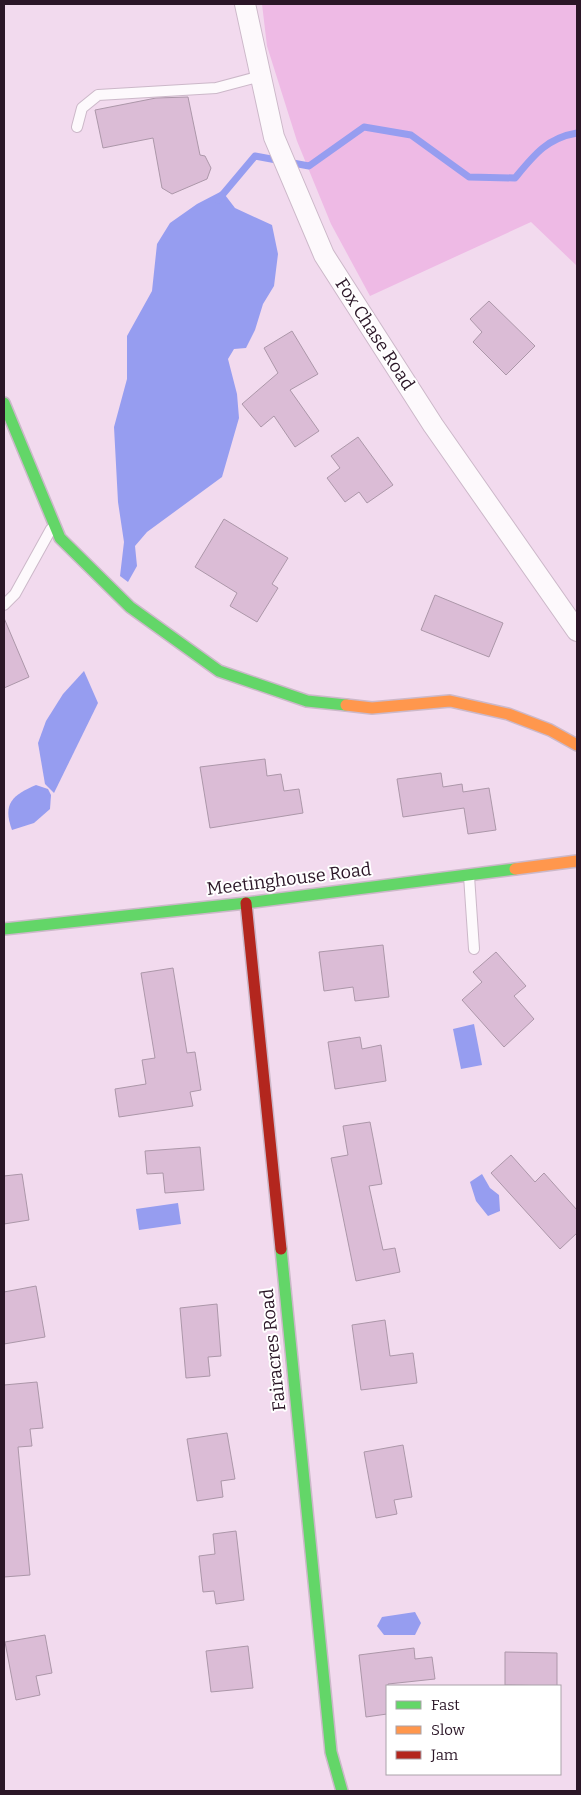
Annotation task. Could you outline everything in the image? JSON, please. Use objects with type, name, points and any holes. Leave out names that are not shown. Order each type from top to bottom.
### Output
[{"type":"street","name":"Fox Chase Road","points":[[245,4],[274,137],[324,256],[433,425],[577,630]]},
{"type":"street","points":[[4,403],[60,538],[130,607],[219,671],[307,702],[372,708],[450,701],[508,714],[550,730],[577,745]]},
{"type":"street","name":"Meetinghouse Road","points":[[4,929],[246,903],[577,861]]},
{"type":"street","name":"Fairacres Road","points":[[246,903],[331,1752],[342,1791]]},
{"type":"lane","points":[[77,127],[82,108],[98,95],[216,88],[261,76]]},
{"type":"lane","points":[[4,605],[15,594],[54,524]]},
{"type":"lane","points":[[469,875],[474,949]]},
{"type":"shaded area","points":[[262,4],[577,4],[577,266],[531,222],[370,296],[331,224],[297,141],[267,46]]},
{"type":"water","points":[[222,191],[235,208],[272,225],[278,254],[274,286],[263,304],[255,330],[246,348],[234,349],[228,359],[237,394],[239,418],[222,477],[147,532],[135,546],[137,566],[128,582],[120,576],[124,542],[118,502],[114,427],[127,379],[127,336],[152,291],[157,244],[170,223],[197,204]]},
{"type":"water","points":[[84,671],[98,703],[54,793],[45,784],[38,743],[46,721],[63,694]]},
{"type":"water","points":[[36,785],[48,789],[51,795],[50,809],[34,823],[12,830],[8,813],[12,801],[21,792]]},
{"type":"water","points":[[474,1024],[482,1065],[461,1069],[453,1029]]},
{"type":"water","points":[[482,1174],[490,1188],[499,1195],[500,1211],[488,1216],[476,1201],[470,1182]]},
{"type":"water","points":[[178,1203],[181,1224],[139,1230],[136,1209]]},
{"type":"water","points":[[415,1612],[421,1623],[415,1635],[384,1635],[377,1626],[382,1617]]},
{"type":"building","points":[[188,97],[200,155],[205,156],[211,168],[207,179],[172,194],[162,188],[153,138],[103,148],[95,110],[156,98]]},
{"type":"building","points":[[489,301],[535,346],[506,375],[473,342],[482,332],[470,319]]},
{"type":"building","points":[[292,331],[318,374],[290,390],[319,431],[295,447],[274,416],[261,427],[242,404],[278,373],[264,348]]},
{"type":"building","points":[[358,437],[393,485],[367,503],[359,492],[345,502],[327,478],[340,468],[331,456]]},
{"type":"building","points":[[224,519],[288,558],[272,584],[278,588],[257,622],[230,606],[237,593],[195,567]]},
{"type":"building","points":[[435,595],[503,623],[489,657],[421,630]]},
{"type":"building","points":[[4,618],[29,677],[4,688]]},
{"type":"building","points":[[265,759],[267,776],[281,774],[284,791],[299,789],[303,813],[210,828],[200,767]]},
{"type":"building","points":[[441,773],[443,787],[462,784],[463,792],[489,788],[496,830],[468,834],[464,808],[403,817],[397,779]]},
{"type":"building","points":[[383,945],[389,997],[355,1001],[353,987],[324,991],[319,952]]},
{"type":"building","points":[[496,952],[526,986],[514,996],[534,1019],[504,1047],[462,1000],[482,982],[473,972]]},
{"type":"building","points":[[173,968],[187,1053],[195,1052],[201,1090],[190,1092],[193,1106],[119,1117],[115,1089],[146,1084],[142,1060],[155,1058],[141,973]]},
{"type":"building","points":[[360,1037],[362,1049],[381,1045],[386,1081],[335,1089],[328,1042]]},
{"type":"building","points":[[370,1122],[382,1184],[369,1186],[383,1250],[395,1248],[400,1272],[356,1281],[331,1158],[348,1155],[343,1126]]},
{"type":"building","points":[[200,1147],[204,1190],[165,1193],[163,1173],[147,1174],[145,1151]]},
{"type":"building","points":[[511,1155],[535,1182],[544,1173],[577,1210],[577,1233],[560,1249],[491,1173]]},
{"type":"building","points":[[22,1174],[29,1220],[4,1224],[4,1176]]},
{"type":"building","points":[[36,1286],[45,1337],[4,1344],[4,1292]]},
{"type":"building","points":[[217,1304],[221,1356],[208,1357],[210,1376],[186,1378],[180,1308]]},
{"type":"building","points":[[385,1320],[390,1356],[413,1353],[417,1383],[361,1390],[352,1325]]},
{"type":"building","points":[[37,1382],[43,1428],[30,1429],[32,1446],[18,1447],[30,1575],[4,1577],[4,1385]]},
{"type":"building","points":[[227,1433],[235,1479],[221,1481],[223,1497],[197,1501],[187,1439]]},
{"type":"building","points":[[403,1445],[412,1497],[394,1500],[397,1514],[376,1518],[364,1452]]},
{"type":"building","points":[[236,1531],[244,1600],[216,1604],[214,1591],[203,1592],[199,1556],[215,1554],[213,1534]]},
{"type":"building","points":[[45,1635],[52,1673],[36,1676],[40,1695],[16,1700],[5,1642]]},
{"type":"building","points":[[248,1646],[253,1688],[211,1692],[206,1651]]},
{"type":"building","points":[[414,1648],[415,1659],[432,1657],[435,1679],[386,1685],[386,1714],[366,1717],[359,1655]]},
{"type":"building","points":[[505,1652],[557,1653],[557,1685],[505,1685]]},
{"type":"waterway","points":[[218,200],[255,156],[309,166],[364,127],[411,135],[469,177],[515,178],[535,155],[549,143],[577,133]]},
{"type":"traffic: fast","points":[[4,403],[60,538],[130,607],[219,671],[307,701],[346,705]]},
{"type":"traffic: fast","points":[[4,929],[246,903],[515,869]]},
{"type":"traffic: fast","points":[[281,1249],[331,1752],[342,1791]]},
{"type":"traffic: slow","points":[[346,705],[372,708],[450,701],[508,714],[550,730],[577,745]]},
{"type":"traffic: slow","points":[[515,869],[577,861]]},
{"type":"traffic: jam","points":[[246,903],[281,1249]]}]
